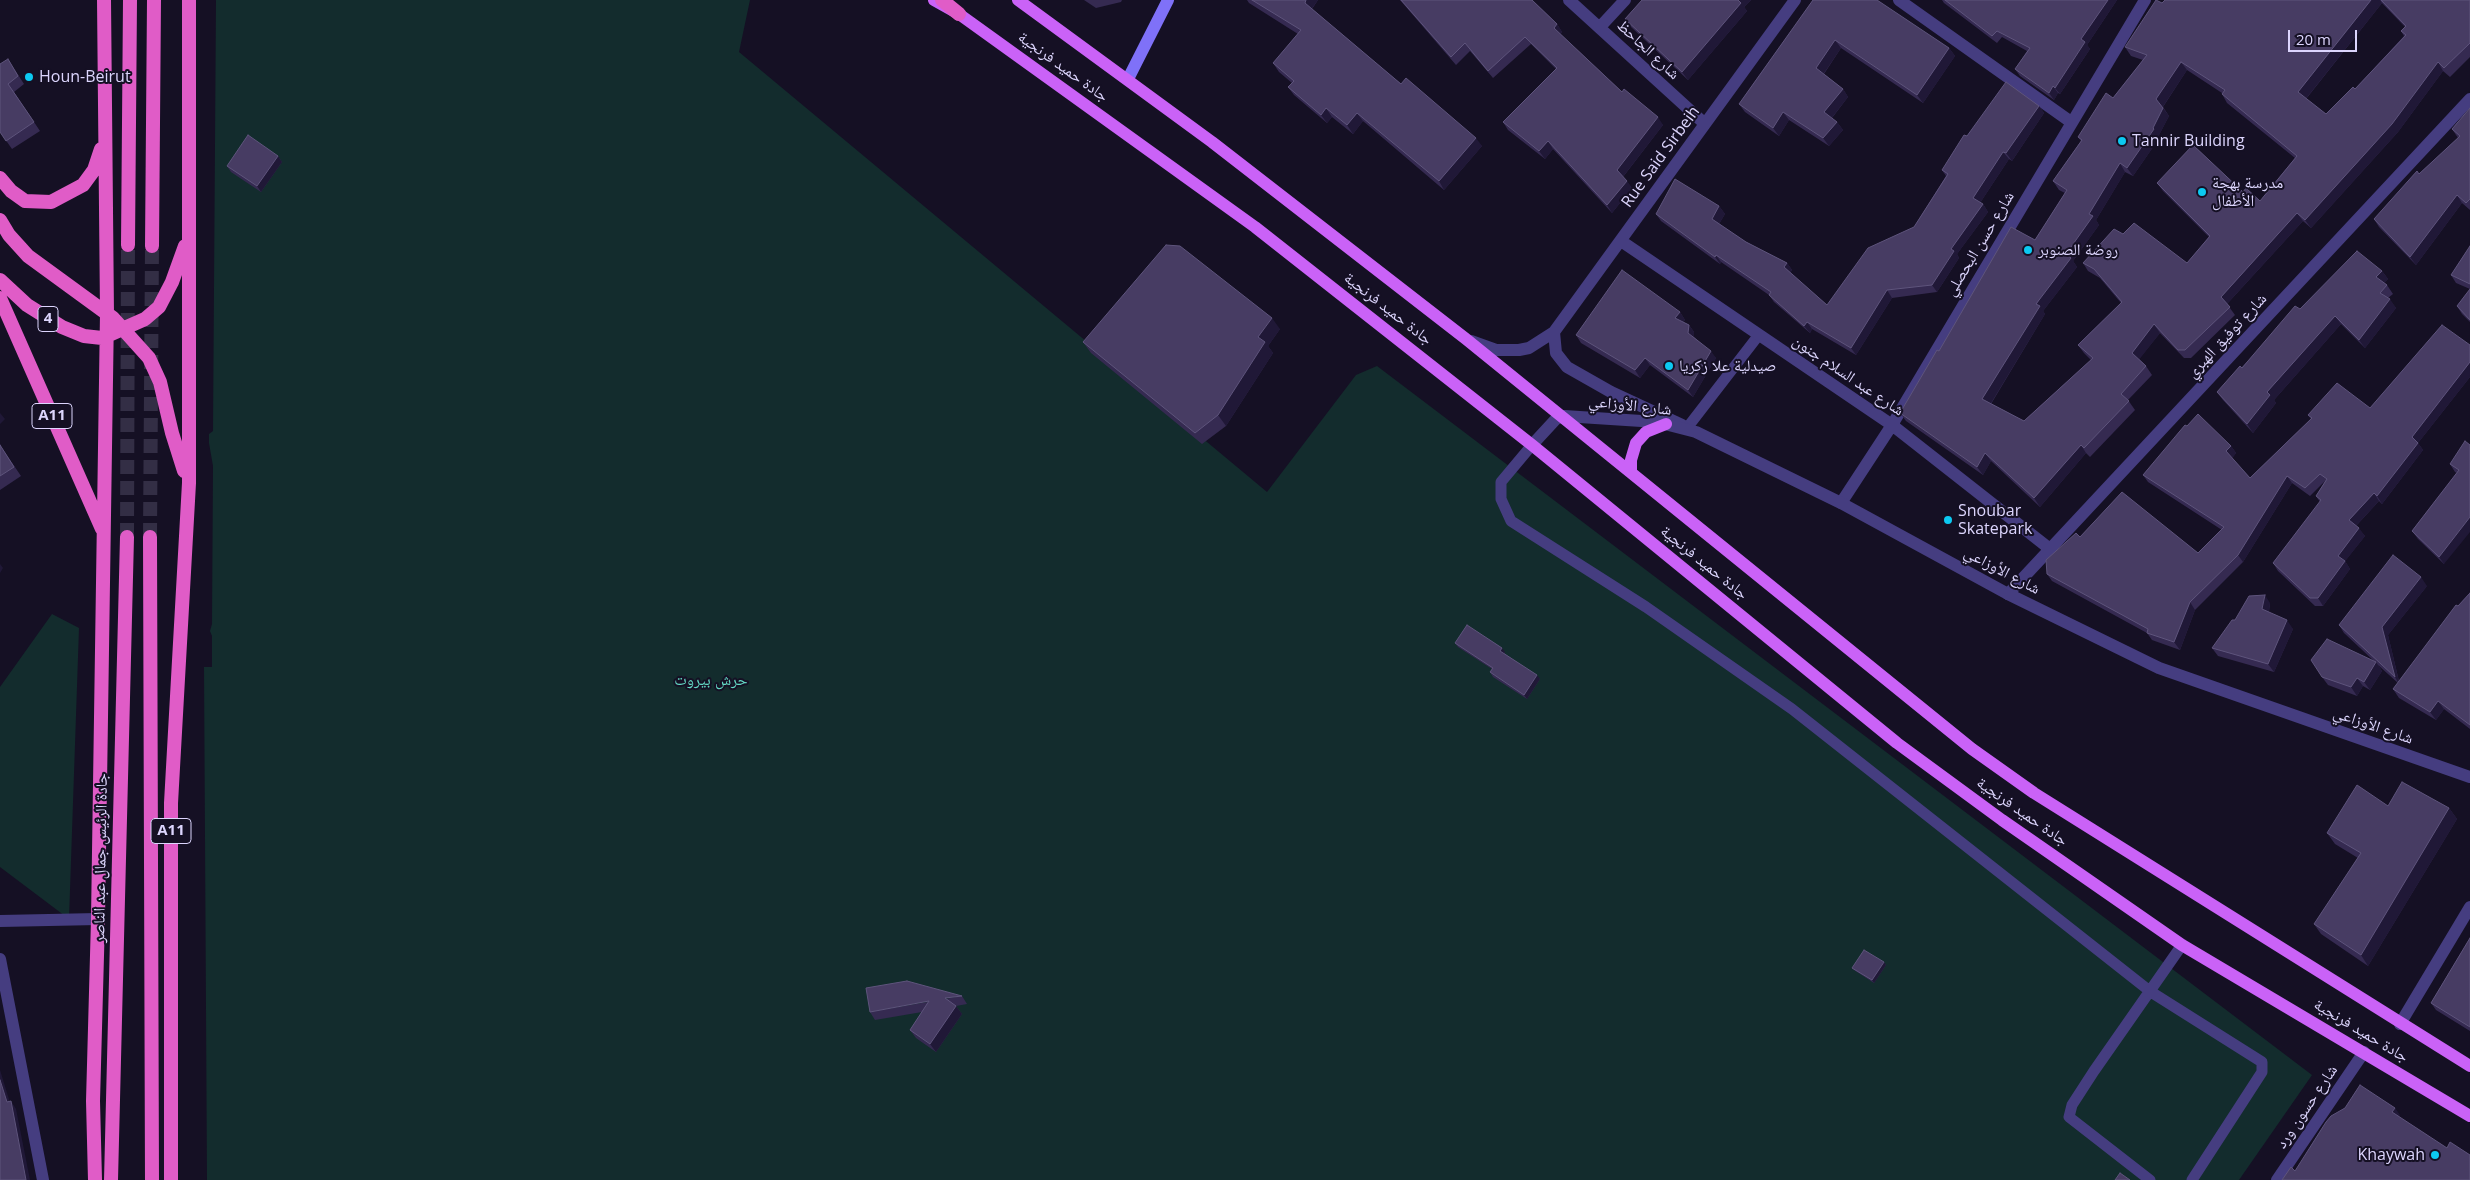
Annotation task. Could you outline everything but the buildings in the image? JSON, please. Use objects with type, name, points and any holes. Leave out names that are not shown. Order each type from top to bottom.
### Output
[{"type":"highway","points":[[104,0],[106,313],[104,534]]},
{"type":"highway","points":[[128,245],[130,0]]},
{"type":"highway","points":[[152,246],[154,0]]},
{"type":"highway","points":[[188,483],[189,0]]},
{"type":"highway","name":"جادة حميد فرنجية","points":[[942,0],[959,14]]},
{"type":"highway","points":[[0,178],[12,192],[25,201],[51,202],[64,197],[83,185],[94,170],[102,147],[105,126]]},
{"type":"highway","name":"A11","points":[[0,220],[9,235],[28,256],[106,313],[149,358],[160,382],[172,433],[188,483],[171,803],[170,1180]]},
{"type":"highway","name":"4","points":[[0,280],[27,306],[62,327],[89,338],[106,337],[145,319],[159,307],[184,252],[188,231]]},
{"type":"highway","name":"A11","points":[[0,298],[104,534],[93,1101],[95,1180]]},
{"type":"highway","name":"جادة الرئيس جمال عبد الناصر","points":[[111,1180],[127,537]]},
{"type":"highway","points":[[150,537],[152,1180]]},
{"type":"main road","points":[[934,0],[959,14]]},
{"type":"main road","name":"جادة حميد فرنجية","points":[[1018,0],[1128,79],[1257,176],[1466,339],[1564,416],[1972,749],[2034,793],[2400,1024],[2470,1066]]},
{"type":"main road","points":[[1128,79],[1168,0]]},
{"type":"main road","name":"جادة حميد فرنجية","points":[[959,14],[1255,227],[1532,445],[1898,743],[2002,820],[2182,945],[2470,1116]]},
{"type":"main road","points":[[1631,472],[1631,460],[1636,444],[1646,432],[1666,424]]},
{"type":"street","name":"شارع الجاحظ","points":[[1569,0],[1705,124]]},
{"type":"street","points":[[1600,27],[1625,0]]},
{"type":"street","name":"Rue Said Sirbeih","points":[[1554,332],[1795,0]]},
{"type":"street","points":[[1899,0],[2071,122]]},
{"type":"street","name":"شارع حسن البحصلي","points":[[1842,503],[1892,425],[2145,0]]},
{"type":"street","name":"شارع توفيق الهبري","points":[[2008,594],[2470,99]]},
{"type":"street","name":"شارع عبد السلام جنون","points":[[1621,241],[1758,336],[1892,425],[2050,549]]},
{"type":"street","points":[[1466,339],[1487,347],[1506,351],[1529,348],[1554,332],[1556,353],[1567,367],[1611,392],[1692,430]]},
{"type":"street","name":"شارع الأوزاعي","points":[[1532,445],[1556,419],[1564,416],[1616,418],[1666,424],[1692,430],[1842,503],[2008,594],[2159,668],[2470,777]]},
{"type":"street","points":[[2400,1024],[2470,907]]},
{"type":"street","points":[[0,921],[98,919]]},
{"type":"street","points":[[0,959],[43,1180]]},
{"type":"street","name":"شارع حسون ورد","points":[[2277,1180],[2364,1052]]},
{"type":"lane","points":[[1692,430],[1758,336]]},
{"type":"lane","points":[[1532,445],[1502,482],[1501,499],[1511,520],[1646,607],[1792,709],[2151,992],[2262,1062],[2262,1072],[2192,1180]]},
{"type":"lane","points":[[2150,1180],[2069,1117],[2072,1105],[2094,1071],[2182,945]]},
{"type":"green space","name":"حرش بيروت","points":[[216,0],[750,0],[739,52],[1267,492],[1356,375],[1377,366],[2312,1075],[2239,1180],[207,1180],[204,667],[212,667],[212,636],[210,631],[212,624],[213,466],[209,434],[213,431]]},
{"type":"green space","points":[[52,614],[79,628],[69,919],[0,867],[0,687]]},
{"type":"tunnel","points":[[127,537],[128,245]]},
{"type":"tunnel","points":[[150,537],[152,246]]},
{"type":"place","name":"Houn-Beirut","points":[[29,77]]},
{"type":"place","name":"Tannir Building","points":[[2122,141]]},
{"type":"place","name":"مدرسة بهجة الأطفال","points":[[2202,192]]},
{"type":"place","name":"روضة الصنوبر","points":[[2028,250]]},
{"type":"place","name":"صيدلية علا زكريا","points":[[1669,366]]},
{"type":"place","name":"Snoubar Skatepark","points":[[1948,520]]},
{"type":"place","name":"Khaywah","points":[[2435,1155]]}]
